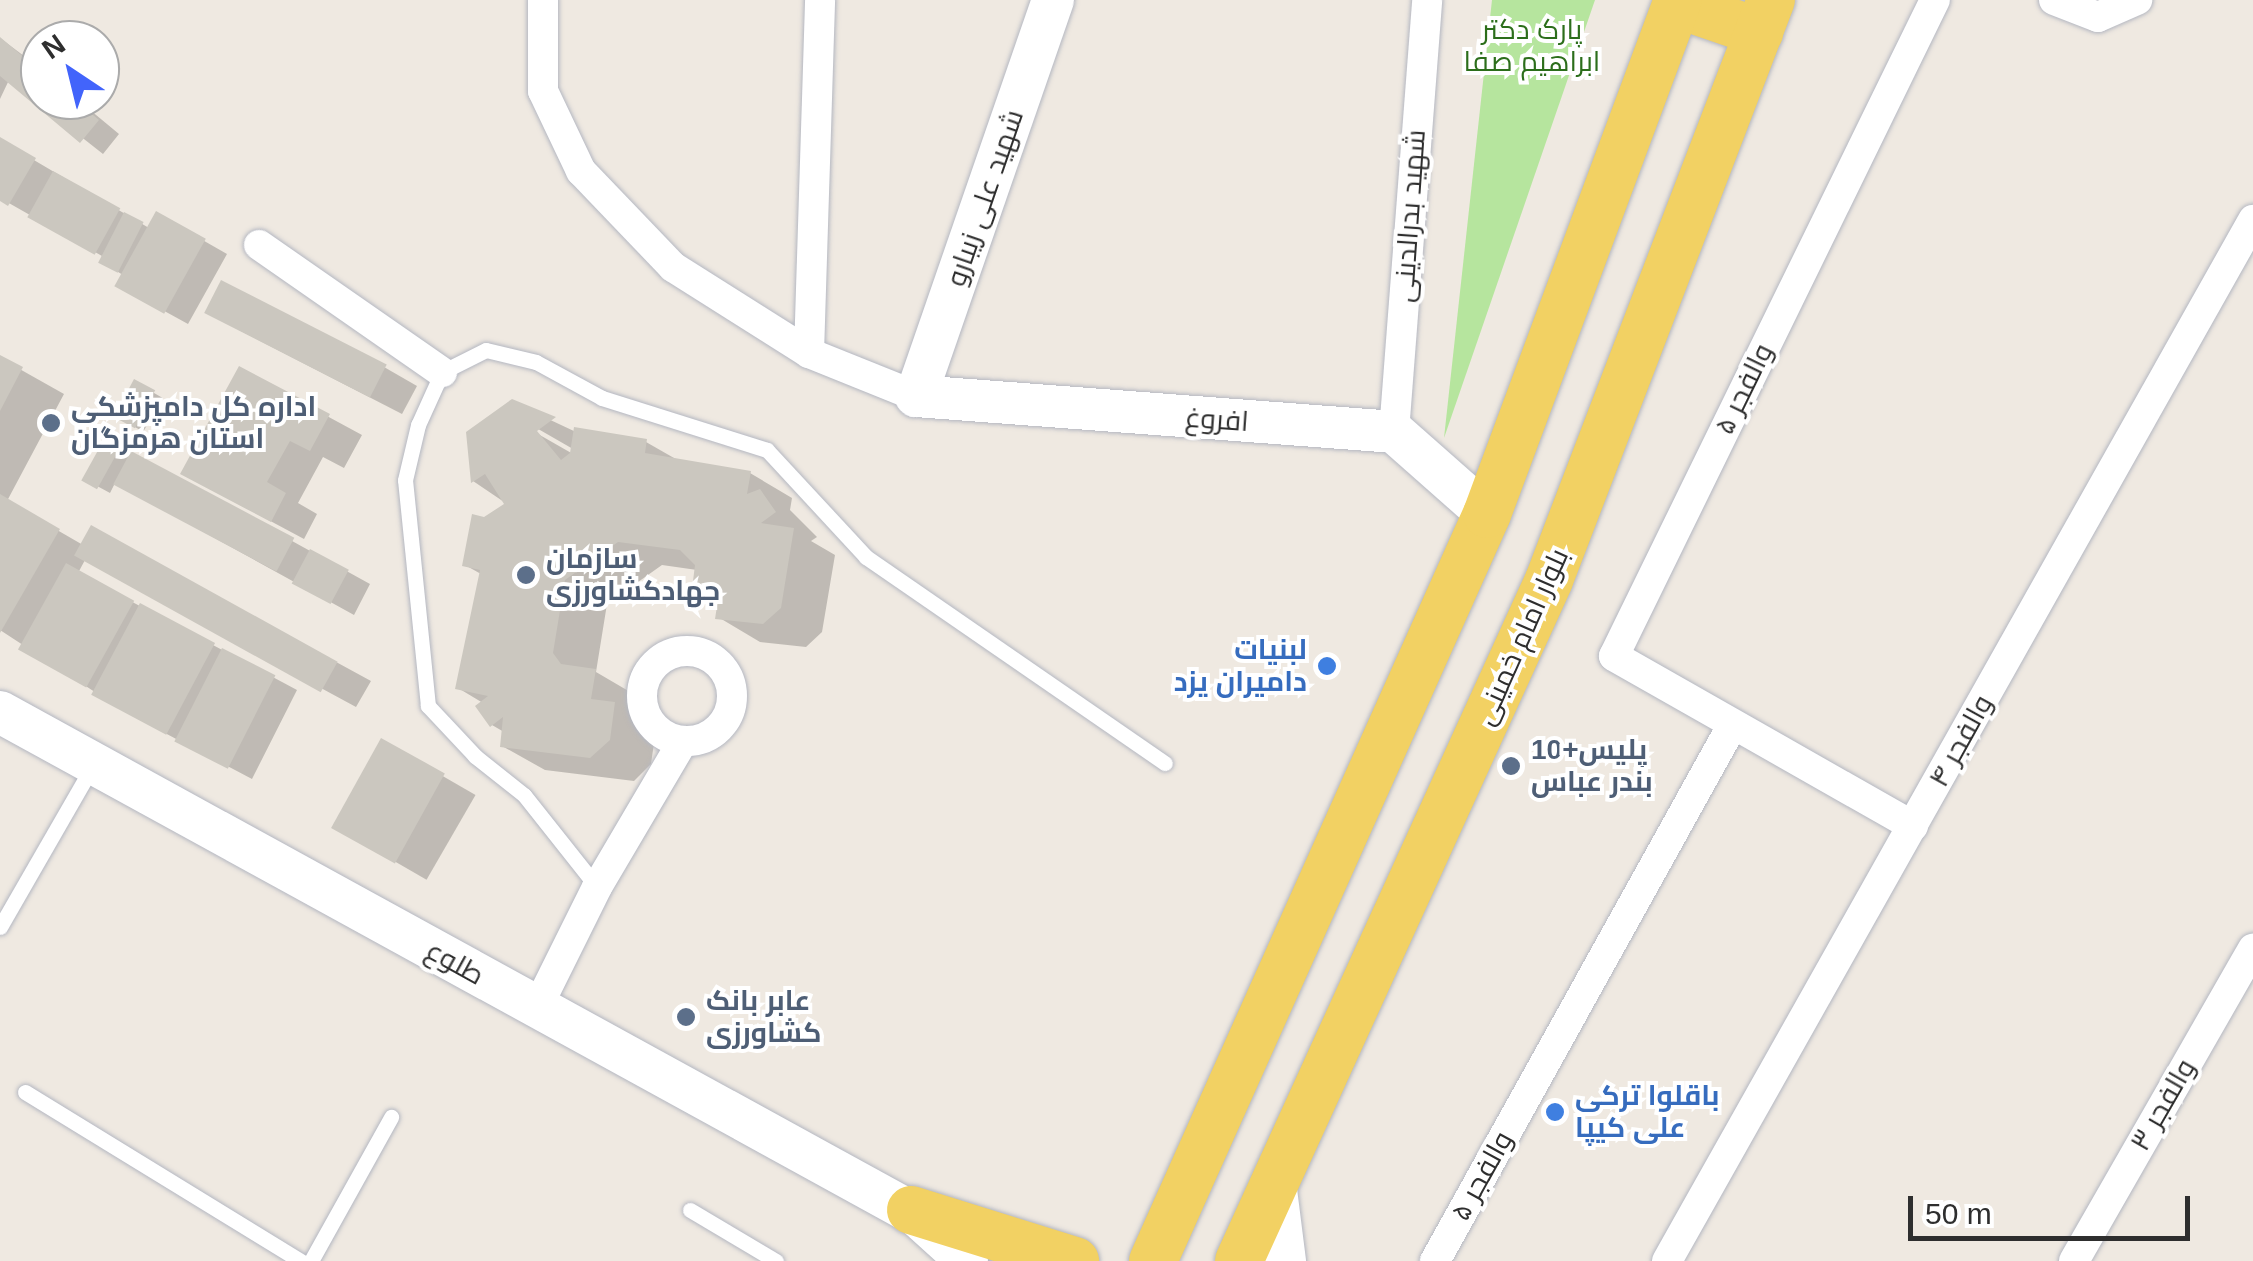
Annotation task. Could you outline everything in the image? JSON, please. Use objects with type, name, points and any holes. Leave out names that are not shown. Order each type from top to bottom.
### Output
[{"type":"main road","points":[[1148,1254],[1487,514],[1678,2],[1765,16]]},
{"type":"main road","name":"بلوار امام خمینی","points":[[1239,1261],[1549,580],[1765,16]]},
{"type":"main road","points":[[912,1210],[950,1261]]},
{"type":"main road","points":[[912,1210],[1076,1261]]},
{"type":"street","points":[[543,0],[544,91],[581,171],[673,267],[809,354],[916,396]]},
{"type":"street","points":[[809,354],[820,0]]},
{"type":"street","name":"شهید علی زیبارو","points":[[916,396],[1053,0]]},
{"type":"street","name":"شهید بدرالدینی","points":[[1394,432],[1427,0]]},
{"type":"street","name":"والفجر ۵","points":[[1913,826],[1614,656],[1935,0]]},
{"type":"street","points":[[2054,0],[2098,17],[2137,0]]},
{"type":"street","name":"والفجر ۴","points":[[1667,1261],[2253,220]]},
{"type":"street","points":[[259,245],[442,372]]},
{"type":"street","name":"افروغ","points":[[916,396],[1394,432]]},
{"type":"street","points":[[1394,432],[1487,514]]},
{"type":"street","name":"طلوع","points":[[0,712],[912,1210],[996,1261]]},
{"type":"street","name":"والفجر ۵","points":[[1435,1261],[1733,724]]},
{"type":"street","points":[[537,1008],[597,886],[683,741]]},
{"type":"street","name":"والفجر ۳","points":[[2074,1261],[2253,949]]},
{"type":"street","points":[[1275,1182],[1285,1261]]},
{"type":"street","name":"طلوع","points":[[912,1210],[967,1261]]},
{"type":"lane","points":[[597,886],[524,795],[474,756],[428,706],[405,480],[418,425],[442,372],[486,350],[536,362],[602,398],[767,450],[866,557],[1165,764]]},
{"type":"lane","points":[[0,927],[94,763]]},
{"type":"lane","points":[[26,1092],[301,1261]]},
{"type":"lane","points":[[311,1261],[391,1117]]},
{"type":"lane","points":[[690,1210],[776,1261]]},
{"type":"green space","name":"پارک دکتر ابراهیم صفا","points":[[1492,0],[1595,0],[1444,438]]},
{"type":"building","points":[[0,37],[20,54],[20,93],[0,76]]},
{"type":"building","points":[[53,120],[99,120],[80,143]]},
{"type":"building","points":[[0,137],[36,158],[8,206],[0,201]]},
{"type":"building","points":[[53,171],[120,208],[95,255],[27,217]]},
{"type":"building","points":[[156,211],[206,239],[164,314],[114,286]]},
{"type":"building","points":[[124,212],[144,222],[118,273],[98,263]]},
{"type":"building","points":[[221,280],[387,364],[370,397],[204,313]]},
{"type":"building","points":[[0,355],[23,367],[0,411]]},
{"type":"building","points":[[239,366],[330,414],[310,451],[290,441],[267,482],[286,493],[271,522],[180,474]]},
{"type":"building","points":[[134,379],[155,390],[135,428],[114,417]]},
{"type":"building","name":"سازمان جهادکشاورزی","points":[[512,399],[556,417],[537,431],[561,460],[570,453],[574,427],[647,439],[645,453],[751,471],[747,494],[760,489],[776,512],[761,523],[794,528],[781,608],[763,624],[715,619],[719,593],[692,589],[695,565],[680,550],[618,542],[565,580],[553,653],[561,664],[596,669],[591,699],[615,702],[610,740],[590,758],[500,747],[503,717],[490,727],[475,706],[488,696],[455,689],[480,570],[462,566],[472,514],[484,517],[504,504],[485,474],[471,483],[466,432]]},
{"type":"building","points":[[106,436],[122,445],[97,489],[81,481]]},
{"type":"building","points":[[131,451],[294,538],[277,571],[113,485]]},
{"type":"building","points":[[0,494],[60,529],[0,633]]},
{"type":"building","points":[[91,525],[338,662],[321,692],[74,556]]},
{"type":"building","points":[[310,549],[349,570],[331,604],[292,583]]},
{"type":"building","points":[[66,563],[134,601],[86,687],[18,650]]},
{"type":"building","points":[[140,603],[215,643],[166,735],[91,695]]},
{"type":"building","points":[[222,648],[275,675],[228,769],[174,742]]},
{"type":"building","points":[[381,738],[445,773],[395,863],[331,828]]},
{"type":"place","name":"اداره کل دامپزشکی استان هرمزگان","points":[[51,423]]},
{"type":"place","name":"سازمان جهادکشاورزی","points":[[526,575]]},
{"type":"place","name":"لبنیات دامیران یزد","points":[[1327,666]]},
{"type":"place","name":"پليس+10 بندر عباس","points":[[1511,766]]},
{"type":"place","name":"عابر بانک کشاورزی","points":[[686,1017]]},
{"type":"place","name":"باقلوا ترکی علی کیپا","points":[[1555,1112]]}]
